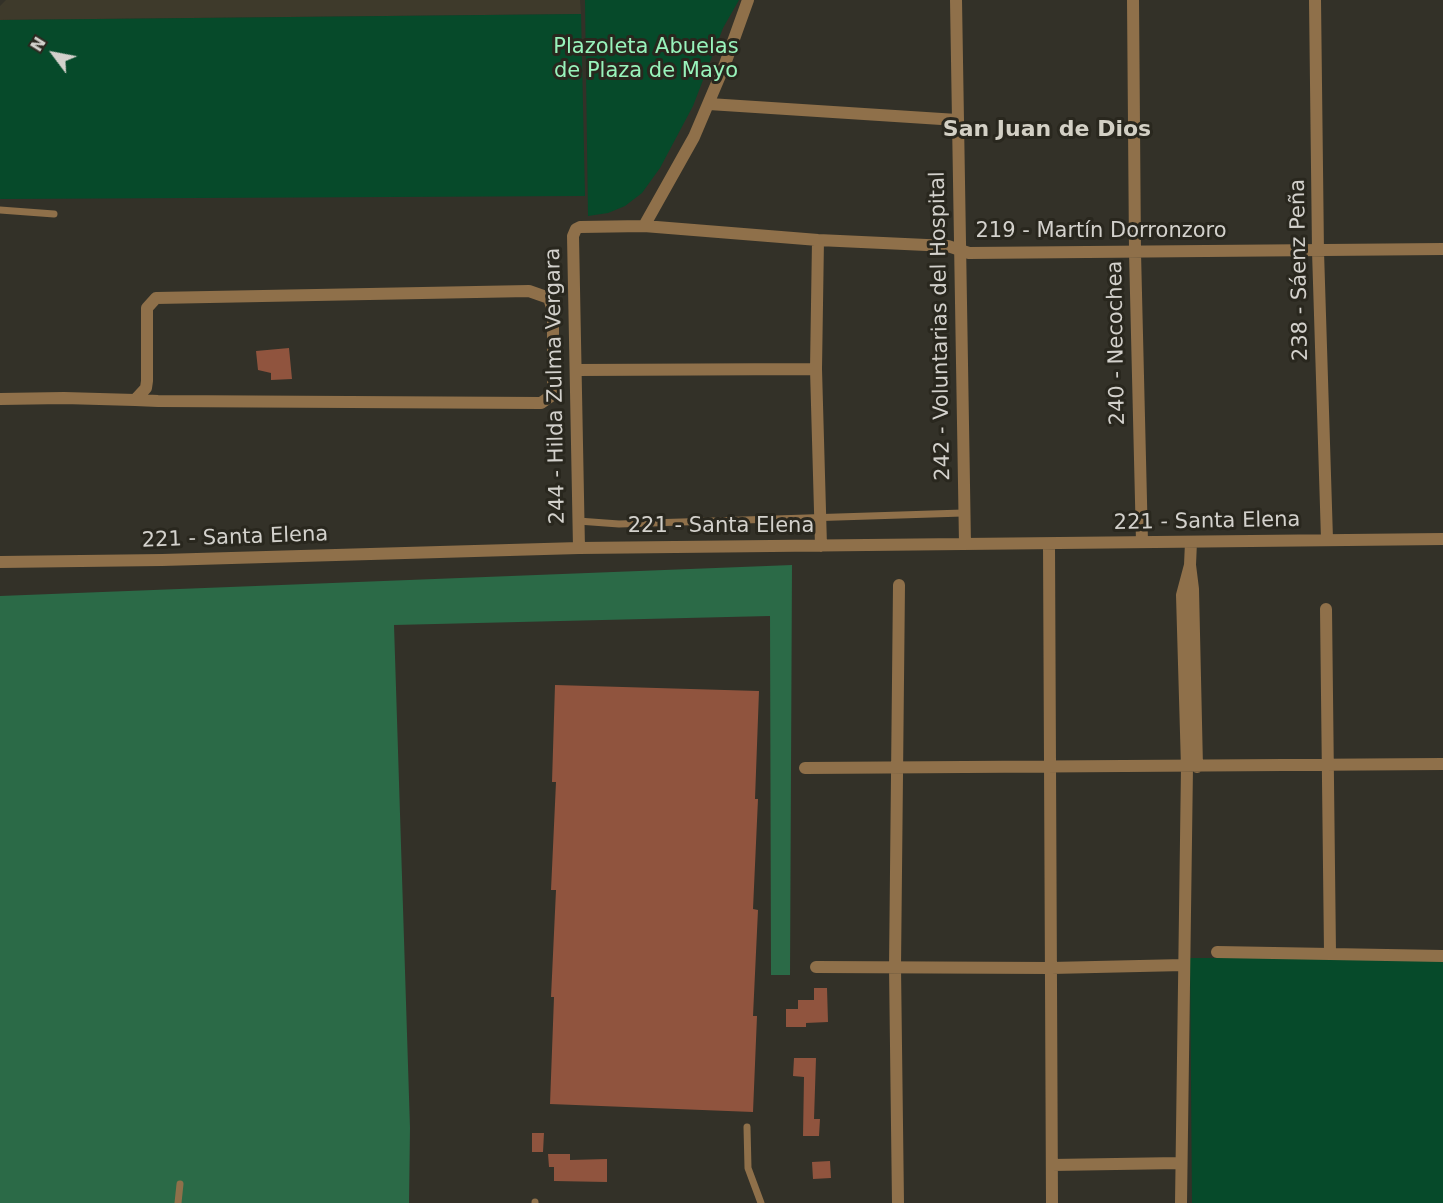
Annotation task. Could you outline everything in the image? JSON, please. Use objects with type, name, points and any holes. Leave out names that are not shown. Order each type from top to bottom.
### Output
[{"type":"street","points":[[644,226],[681,162],[709,104],[748,0]]},
{"type":"street","name":"242 - Voluntarias del Hospital","points":[[956,0],[964,544]]},
{"type":"street","name":"240 - Necochea","points":[[1133,0],[1135,252],[1142,542]]},
{"type":"street","name":"238 - Sáenz Peña","points":[[1315,0],[1318,251],[1327,539]]},
{"type":"street","points":[[709,104],[957,120]]},
{"type":"street","name":"219 - Martín Dorronzoro","points":[[580,227],[644,226],[818,240],[948,246],[969,253],[1443,249]]},
{"type":"street","name":"244 - Hilda Zulma Vergara","points":[[579,548],[573,236],[576,229],[580,227]]},
{"type":"street","points":[[818,240],[816,369],[821,546]]},
{"type":"street","points":[[0,399],[135,400],[541,403],[550,396],[553,388],[553,311],[549,298],[530,291],[156,298],[147,308],[146,388],[135,400]]},
{"type":"street","points":[[576,370],[816,369]]},
{"type":"street","name":"221 - Santa Elena","points":[[0,562],[162,560],[579,548],[1443,539]]},
{"type":"street","points":[[1181,1203],[1184,965],[1192,767],[1182,595],[1190,565],[1191,542]]},
{"type":"street","points":[[1049,544],[1052,1203]]},
{"type":"street","points":[[898,1203],[895,967],[899,585]]},
{"type":"street","points":[[1326,609],[1330,952]]},
{"type":"street","points":[[805,768],[1443,764]]},
{"type":"street","points":[[1217,952],[1330,952],[1443,956]]},
{"type":"street","points":[[816,966],[1051,969],[1184,965]]},
{"type":"street","points":[[1052,1165],[1180,1163]]},
{"type":"lane","points":[[0,210],[54,214]]},
{"type":"lane","name":"221 - Santa Elena","points":[[578,521],[619,524],[963,513]]},
{"type":"lane","points":[[747,1127],[748,1168],[761,1203]]},
{"type":"lane","points":[[178,1203],[180,1184]]},
{"type":"shaded area","points":[[6,0],[580,0],[581,14],[0,20],[0,6]]},
{"type":"green space","name":"Plazoleta Abuelas de Plaza de Mayo","points":[[585,0],[739,0],[723,28],[693,106],[660,168],[642,193],[625,206],[608,213],[588,216]]},
{"type":"green space","points":[[581,14],[585,196],[0,199],[0,20]]},
{"type":"green space","points":[[792,565],[790,975],[771,975],[770,616],[394,625],[410,1128],[409,1203],[0,1203],[0,596]]},
{"type":"green space","points":[[1190,958],[1443,958],[1443,1203],[1192,1203]]},
{"type":"building","points":[[289,348],[292,379],[271,380],[271,373],[258,370],[256,351]]},
{"type":"building","points":[[555,685],[759,691],[755,799],[758,799],[753,909],[758,910],[753,1016],[757,1016],[753,1112],[550,1104],[554,997],[551,997],[556,890],[551,890],[556,782],[552,782]]},
{"type":"building","points":[[814,988],[827,988],[828,1022],[806,1023],[806,1027],[786,1027],[786,1009],[798,1009],[798,1000],[814,1000]]},
{"type":"building","points":[[794,1058],[816,1058],[814,1119],[820,1119],[819,1136],[803,1136],[804,1077],[793,1076]]},
{"type":"building","points":[[532,1133],[544,1133],[543,1152],[532,1152]]},
{"type":"building","points":[[548,1154],[570,1154],[570,1160],[607,1159],[607,1182],[554,1181],[554,1167],[549,1167]]},
{"type":"building","points":[[830,1161],[831,1178],[813,1179],[812,1162]]},
{"type":"district","name":"San Juan de Dios","points":[[1047,130]]}]
